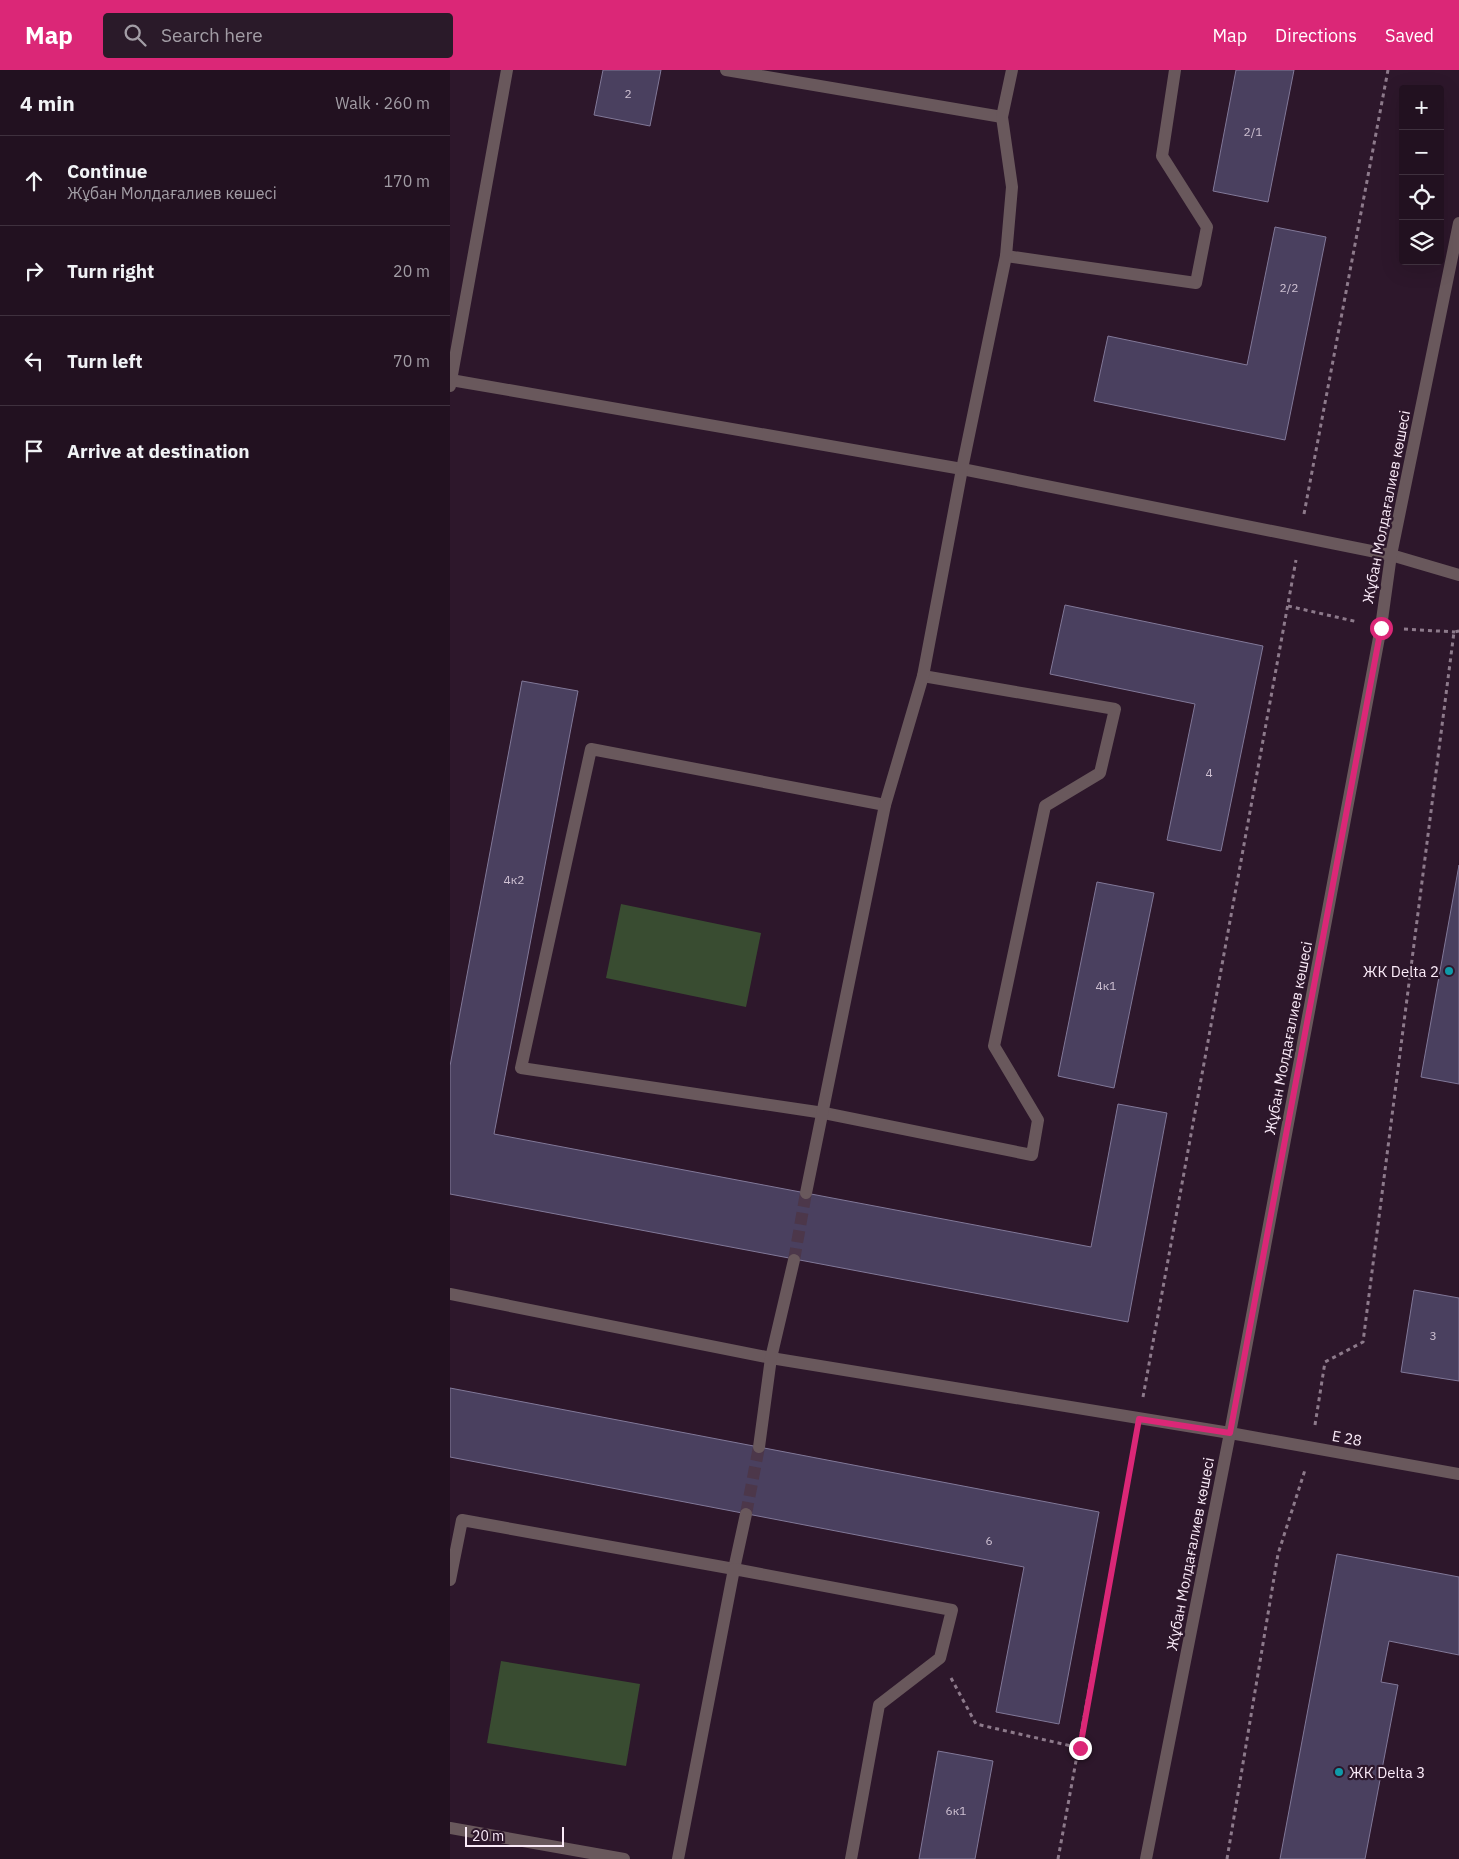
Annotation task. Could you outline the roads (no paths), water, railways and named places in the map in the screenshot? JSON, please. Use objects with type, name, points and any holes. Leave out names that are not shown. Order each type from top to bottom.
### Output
[{"type":"street","points":[[507,70],[450,383],[962,469],[1392,555],[1459,575]]},
{"type":"street","points":[[726,70],[1002,117]]},
{"type":"street","points":[[806,1193],[824,1113],[885,805],[923,676],[962,469],[1006,256],[1012,187],[1002,117],[1012,70]]},
{"type":"street","points":[[1006,256],[1196,283],[1207,227],[1162,156],[1175,70]]},
{"type":"street","name":"Жұбан Молдағалиев көшесі","points":[[1146,1859],[1230,1433],[1381,628],[1392,555],[1459,223]]},
{"type":"street","points":[[885,805],[591,749],[521,1068],[824,1113],[1032,1155],[1038,1120],[994,1046],[1045,806],[1100,772],[1115,709],[923,676]]},
{"type":"street","points":[[759,1447],[771,1358],[794,1260]]},
{"type":"street","name":"E 28","points":[[450,1294],[771,1358],[1230,1433],[1459,1474]]},
{"type":"street","points":[[678,1859],[746,1514]]},
{"type":"street","points":[[450,1580],[462,1520],[952,1610],[940,1658],[879,1705],[851,1859]]},
{"type":"street","points":[[450,1828],[624,1859]]},
{"type":"tunnel","points":[[794,1260],[806,1193]]},
{"type":"tunnel","points":[[746,1514],[759,1447]]},
{"type":"place","name":"ЖК Delta 2","points":[[1449,971]]},
{"type":"place","name":"ЖК Delta 3","points":[[1339,1772]]}]
